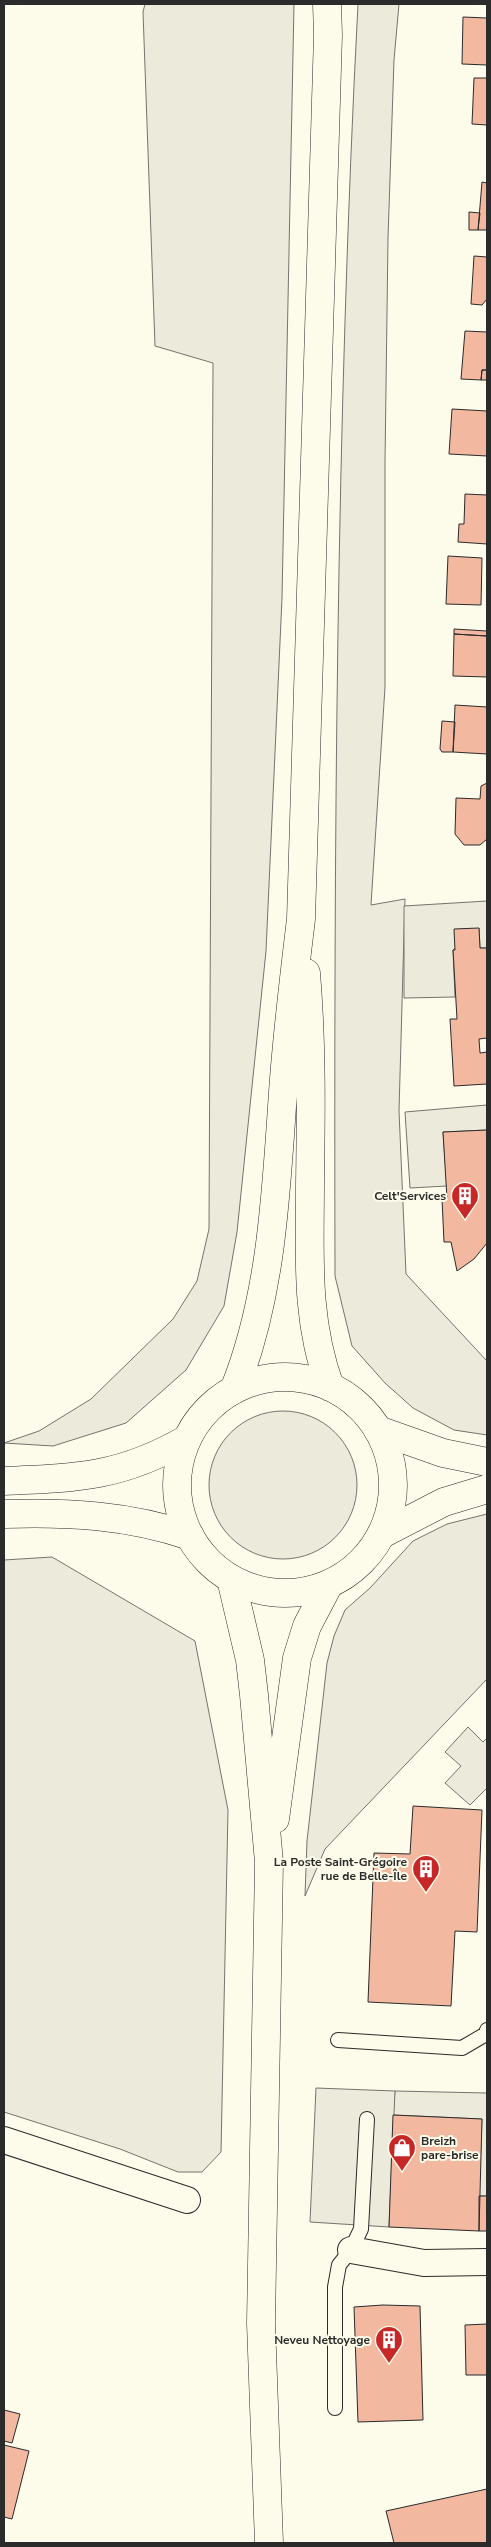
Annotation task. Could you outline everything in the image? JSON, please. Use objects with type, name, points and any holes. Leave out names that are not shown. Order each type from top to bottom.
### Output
[{"type":"main road","points":[[234,1390],[252,1336],[266,1272],[272,1226],[287,1035],[301,919],[328,35],[327,4]]},
{"type":"main road","points":[[328,35],[332,4]]},
{"type":"main road","points":[[301,919],[311,1032],[308,1257],[310,1300],[314,1336],[330,1387]]},
{"type":"main road","points":[[282,1377],[306,1379],[330,1387],[360,1407],[378,1430],[389,1455],[393,1482],[391,1508],[382,1534],[368,1555],[350,1572],[329,1584],[304,1592],[279,1593],[254,1589],[231,1579],[210,1562],[190,1536],[180,1512],[177,1488],[179,1463],[187,1439],[200,1419],[215,1402],[234,1390],[257,1380],[282,1377]]},
{"type":"main road","points":[[378,1430],[443,1453],[487,1462]]},
{"type":"main road","points":[[4,1481],[56,1479],[119,1470],[141,1463],[187,1439]]},
{"type":"main road","points":[[382,1534],[444,1502],[487,1489]]},
{"type":"main road","points":[[4,1514],[58,1512],[97,1515],[148,1523],[190,1536]]},
{"type":"main road","points":[[231,1579],[246,1645],[254,1695],[269,1862],[261,2323],[269,2543]]},
{"type":"main road","points":[[269,1862],[297,1658],[307,1626],[329,1584]]},
{"type":"street","points":[[4,2140],[188,2200]]},
{"type":"street","points":[[351,2250],[424,2263],[487,2262]]},
{"type":"lane","points":[[338,2040],[462,2048],[486,2034],[487,2030]]},
{"type":"lane","points":[[335,2408],[335,2287],[339,2265],[351,2250],[361,2229],[367,2119]]},
{"type":"shaded area","points":[[145,4],[294,4],[282,598],[266,951],[237,1232],[224,1306],[186,1370],[126,1423],[53,1446],[4,1443],[39,1431],[91,1399],[173,1319],[197,1281],[209,1229],[213,363],[155,346],[143,12]]},
{"type":"shaded area","points":[[358,4],[399,4],[394,60],[388,238],[385,462],[385,687],[371,905],[405,899],[399,1111],[406,1274],[487,1361],[487,1435],[454,1430],[413,1408],[385,1383],[352,1346],[335,1276],[338,640],[345,322]]},
{"type":"shaded area","points":[[487,901],[487,948],[480,948],[479,928],[453,950],[455,997],[404,998],[404,906]]},
{"type":"shaded area","points":[[487,1105],[487,1130],[443,1132],[447,1186],[410,1188],[405,1112]]},
{"type":"shaded area","points":[[283,1411],[311,1417],[335,1433],[351,1457],[357,1485],[351,1513],[335,1537],[311,1553],[283,1559],[255,1553],[231,1537],[215,1513],[209,1485],[215,1457],[231,1433],[255,1417]]},
{"type":"shaded area","points":[[487,1514],[487,1679],[325,1849],[305,1896],[307,1841],[327,1663],[334,1636],[345,1610],[370,1588],[413,1541],[447,1524]]},
{"type":"shaded area","points":[[52,1557],[195,1641],[228,1810],[221,2152],[202,2172],[178,2172],[120,2149],[4,2112],[4,1560]]},
{"type":"shaded area","points":[[468,1727],[483,1742],[487,1738],[487,1788],[470,1805],[445,1783],[461,1766],[445,1752]]},
{"type":"shaded area","points":[[316,2088],[395,2091],[389,2227],[310,2222]]},
{"type":"shaded area","points":[[395,2091],[487,2093],[487,2196],[479,2196],[482,2119],[393,2115]]},
{"type":"building","points":[[463,17],[487,18],[487,65],[462,64]]},
{"type":"building","points":[[474,78],[487,78],[487,125],[472,124]]},
{"type":"building","points":[[482,182],[487,183],[487,230],[478,230]]},
{"type":"building","points":[[469,212],[480,213],[478,230],[469,230]]},
{"type":"building","points":[[474,256],[487,257],[487,299],[482,305],[471,304]]},
{"type":"building","points":[[465,331],[487,332],[487,370],[482,370],[481,380],[461,379]]},
{"type":"building","points":[[482,370],[487,370],[487,380],[481,380]]},
{"type":"building","points":[[452,409],[487,411],[487,456],[449,454]]},
{"type":"building","points":[[465,494],[487,495],[487,544],[458,542],[459,524],[464,524]]},
{"type":"building","points":[[448,556],[482,558],[481,605],[446,604]]},
{"type":"building","points":[[454,629],[487,631],[487,636],[454,634]]},
{"type":"building","points":[[454,634],[487,636],[487,677],[453,676]]},
{"type":"building","points":[[455,705],[487,707],[487,754],[453,752]]},
{"type":"building","points":[[442,721],[455,722],[453,752],[442,752],[440,749]]},
{"type":"building","points":[[487,783],[487,839],[480,845],[464,845],[455,834],[456,798],[480,799],[481,786]]},
{"type":"building","points":[[479,928],[480,948],[487,948],[487,1038],[479,1039],[480,1053],[487,1052],[487,1084],[454,1086],[450,1019],[457,1019],[453,950],[455,950],[454,929]]},
{"type":"building","name":"Celt'Services","points":[[487,1130],[487,1243],[474,1259],[457,1271],[451,1242],[444,1242],[442,1199],[447,1199],[443,1132]]},
{"type":"building","name":"La Poste Saint-Grégoire rue de Belle-Île","points":[[413,1806],[482,1810],[477,1932],[455,1931],[451,2006],[368,2002],[374,1853],[410,1854]]},
{"type":"building","points":[[393,2115],[482,2119],[479,2231],[389,2227]]},
{"type":"building","points":[[479,2196],[487,2196],[487,2231],[479,2231]]},
{"type":"building","name":"Neveu Nettoyage","points":[[383,2305],[420,2306],[423,2420],[358,2422],[354,2307]]},
{"type":"building","points":[[487,2324],[487,2375],[466,2375],[465,2325]]},
{"type":"building","points":[[4,2410],[20,2414],[12,2443],[4,2441]]},
{"type":"building","points":[[4,2445],[29,2451],[12,2519],[4,2517]]},
{"type":"building","points":[[487,2489],[487,2543],[394,2543],[386,2511]]},
{"type":"place","name":"Celt'Services","points":[[465,1220]]},
{"type":"place","name":"La Poste Saint-Grégoire rue de Belle-Île","points":[[426,1893]]},
{"type":"place","name":"Breizh pare-brise","points":[[402,2172]]},
{"type":"place","name":"Neveu Nettoyage","points":[[389,2364]]}]
